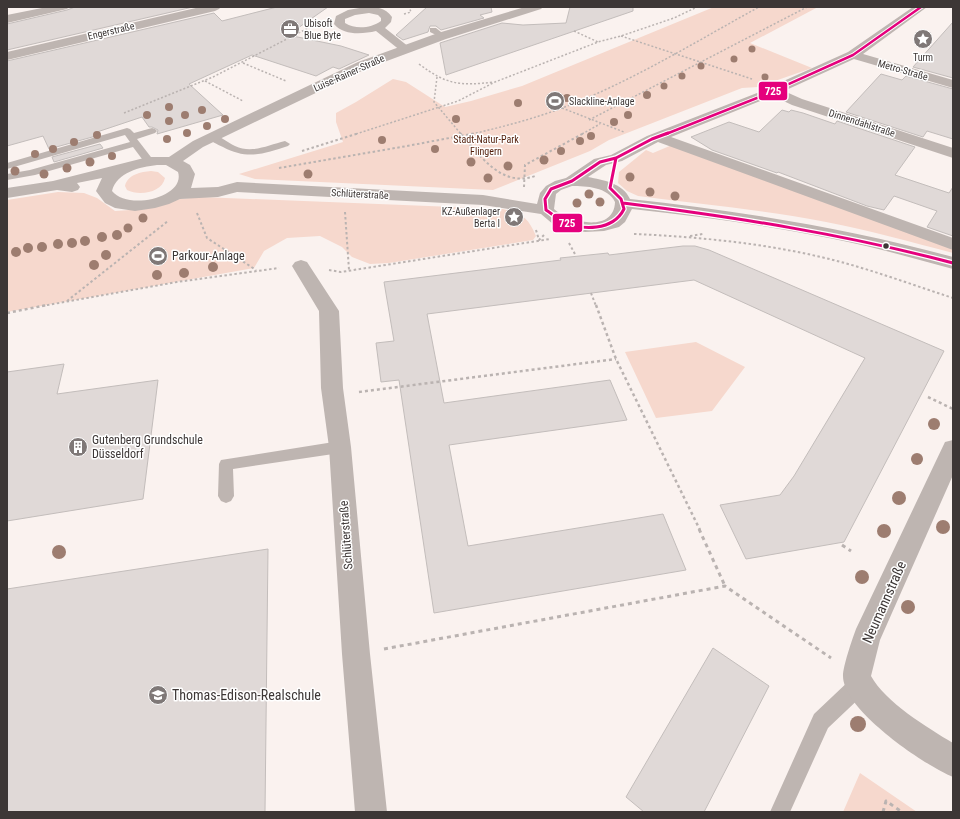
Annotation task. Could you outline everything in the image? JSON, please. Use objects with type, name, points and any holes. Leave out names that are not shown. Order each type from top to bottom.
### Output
[{"type":"street","points":[[7,19],[63,7]]},
{"type":"street","name":"Engerstraße","points":[[7,56],[215,7]]},
{"type":"street","name":"Luise-Rainer-Straße","points":[[172,163],[188,150],[212,137],[266,113],[363,65],[406,49],[438,33],[537,7]]},
{"type":"street","points":[[572,181],[600,162],[616,158],[651,140],[777,89],[853,56],[921,7]]},
{"type":"street","points":[[369,8],[381,12],[387,17],[386,22],[379,27],[368,30],[352,30],[340,24],[340,18],[352,12],[369,8]]},
{"type":"street","points":[[379,27],[382,32],[406,49]]},
{"type":"street","name":"Metro-Straße","points":[[853,56],[953,84]]},
{"type":"street","name":"Dinnendahlstraße","points":[[777,89],[798,102],[953,153]]},
{"type":"street","points":[[651,140],[953,244]]},
{"type":"street","points":[[610,188],[616,158]]},
{"type":"street","points":[[7,193],[58,185],[82,176],[124,168],[149,161],[172,163],[183,168],[186,173],[186,183],[176,194],[156,203],[132,206],[112,202],[104,192],[96,188],[58,185]]},
{"type":"street","points":[[104,192],[107,182],[117,172],[124,168]]},
{"type":"street","name":"Schlüterstraße","points":[[186,173],[195,177],[237,187],[344,194],[483,200],[546,210]]},
{"type":"street","points":[[572,181],[592,182],[610,188],[620,196],[623,203],[623,212],[614,222],[597,227],[577,227],[558,220],[546,210],[545,199],[551,190],[564,183],[572,181]]},
{"type":"street","name":"Schlüterstraße","points":[[176,194],[195,197],[237,187]]},
{"type":"street","name":"Schlüterstraße","points":[[483,200],[551,190]]},
{"type":"street","points":[[623,203],[734,216],[786,224],[887,245],[953,263]]},
{"type":"street","name":"Schlüterstraße","points":[[301,266],[329,311],[333,395],[340,448],[356,654],[371,812]]},
{"type":"street","name":"Neumannstraße","points":[[858,680],[866,638],[953,449]]},
{"type":"street","points":[[858,680],[884,713],[915,737],[953,761]]},
{"type":"lane","points":[[7,166],[152,132]]},
{"type":"lane","points":[[106,145],[132,137]]},
{"type":"lane","points":[[132,137],[149,161]]},
{"type":"lane","points":[[7,177],[31,173],[132,137]]},
{"type":"lane","points":[[212,137],[232,150],[247,154],[266,151],[285,144]]},
{"type":"lane","points":[[226,496],[226,464],[340,448]]},
{"type":"lane","points":[[780,812],[821,721],[858,680]]},
{"type":"path","points":[[297,153],[458,101],[494,82],[598,42],[621,36],[674,18],[697,7]]},
{"type":"path","points":[[273,169],[369,154],[463,136],[526,120],[597,94],[759,7]]},
{"type":"path","points":[[589,120],[807,7]]},
{"type":"path","points":[[132,137],[115,117],[204,81],[242,63],[301,30],[330,18],[340,18]]},
{"type":"path","points":[[574,31],[598,42]]},
{"type":"path","points":[[621,36],[777,89]]},
{"type":"path","points":[[406,49],[409,56],[437,77],[454,84],[475,85],[494,82]]},
{"type":"path","points":[[242,63],[311,91]]},
{"type":"path","points":[[437,77],[434,102],[437,108],[490,167],[498,173],[524,180],[525,165],[600,124]]},
{"type":"path","points":[[204,81],[266,113]]},
{"type":"path","points":[[561,108],[628,134],[651,140]]},
{"type":"path","points":[[344,194],[349,270]]},
{"type":"path","points":[[67,301],[195,197],[207,238],[256,270]]},
{"type":"path","points":[[676,236],[779,248],[840,262],[953,298]]},
{"type":"path","points":[[566,237],[576,256]]},
{"type":"path","points":[[7,313],[67,301],[256,270],[301,266],[341,272],[553,239]]},
{"type":"path","points":[[591,293],[616,359],[687,501],[725,586],[858,680]]},
{"type":"path","points":[[333,395],[616,359]]},
{"type":"path","points":[[928,398],[953,409]]},
{"type":"path","points":[[842,545],[851,551]]},
{"type":"path","points":[[356,654],[725,586]]},
{"type":"path","points":[[883,812],[886,801],[902,812]]},
{"type":"green space","name":"Stadt-Natur-Park Flingern","points":[[714,7],[818,7],[750,43],[812,68],[758,87],[742,88],[609,140],[590,151],[493,190],[255,179],[239,174],[343,142],[336,122],[336,113],[393,79],[406,82],[445,107],[522,86]]},
{"type":"green space","points":[[672,145],[953,247],[953,253],[890,236],[826,222],[779,214],[638,196],[627,191],[618,183],[619,172],[646,150],[653,153]]},
{"type":"green space","points":[[151,171],[158,172],[165,178],[159,187],[155,190],[144,193],[127,190],[125,186],[132,176]]},
{"type":"green space","points":[[58,192],[84,193],[97,198],[115,211],[146,209],[180,199],[201,197],[503,209],[524,218],[536,236],[533,240],[389,263],[370,264],[352,257],[342,247],[320,236],[287,238],[264,251],[254,268],[7,312],[7,200]]},
{"type":"green space","points":[[696,342],[745,367],[712,411],[656,418],[625,352]]},
{"type":"green space","points":[[860,773],[917,812],[843,812]]},
{"type":"building","points":[[75,7],[193,7],[7,50],[7,24]]},
{"type":"building","points":[[277,7],[328,7],[288,35],[341,46],[369,55],[339,69],[333,67],[316,76],[252,55],[189,84],[223,115],[157,134],[158,130],[149,127],[142,117],[94,133],[96,136],[49,149],[43,136],[7,146],[7,61],[214,13],[222,21]]},
{"type":"building","points":[[427,7],[491,7],[492,12],[480,15],[484,18],[441,30],[436,26],[430,26],[428,32],[403,40],[396,35]]},
{"type":"building","points":[[570,7],[633,7],[633,11],[446,75],[440,43],[502,23],[523,25],[566,23]]},
{"type":"building","points":[[953,22],[953,78],[913,67]]},
{"type":"building","points":[[881,74],[902,80],[906,76],[953,89],[953,139],[927,131],[923,137],[846,112]]},
{"type":"building","points":[[782,110],[789,112],[791,110],[803,113],[835,124],[837,121],[915,147],[895,175],[949,193],[953,187],[953,236],[927,227],[937,211],[894,196],[884,210],[867,206],[778,172],[777,173],[712,150],[691,137],[729,122],[759,132]]},
{"type":"building","points":[[100,144],[103,148],[54,162],[52,157]]},
{"type":"building","points":[[683,246],[695,246],[709,250],[944,351],[844,542],[746,559],[720,505],[780,495],[794,476],[865,358],[694,280],[427,314],[444,403],[610,380],[627,420],[449,445],[468,546],[663,514],[686,570],[434,613],[399,380],[381,382],[376,343],[394,341],[384,282],[561,260],[560,258],[608,253],[609,255]]},
{"type":"building","name":"Gutenberg Grundschule Düsseldorf","points":[[64,364],[57,394],[158,380],[143,499],[7,521],[7,372]]},
{"type":"building","name":"Thomas-Edison-Realschule","points":[[268,549],[265,812],[7,812],[7,589]]},
{"type":"building","points":[[713,648],[769,686],[704,812],[644,812],[626,797]]},
{"type":"transit line","name":"725","points":[[616,158],[652,139],[762,96],[853,55],[921,7]]},
{"type":"transit line","name":"725","points":[[616,158],[610,188],[621,199],[624,209],[620,216],[607,225],[583,227],[562,221],[546,210],[545,199],[551,189],[572,181],[600,162],[616,158]]},
{"type":"transit line","name":"725","points":[[623,203],[748,220],[831,234],[912,252],[953,263]]},
{"type":"place","name":"Ubisoft Blue Byte","points":[[290,29]]},
{"type":"place","name":"Turm","points":[[923,39]]},
{"type":"place","name":"Slackline-Anlage","points":[[555,101]]},
{"type":"place","name":"KZ-Außenlager Berta I","points":[[514,217]]},
{"type":"place","name":"Parkour-Anlage","points":[[158,256]]},
{"type":"place","name":"Gutenberg Grundschule Düsseldorf","points":[[78,447]]},
{"type":"place","name":"Thomas-Edison-Realschule","points":[[158,695]]}]
